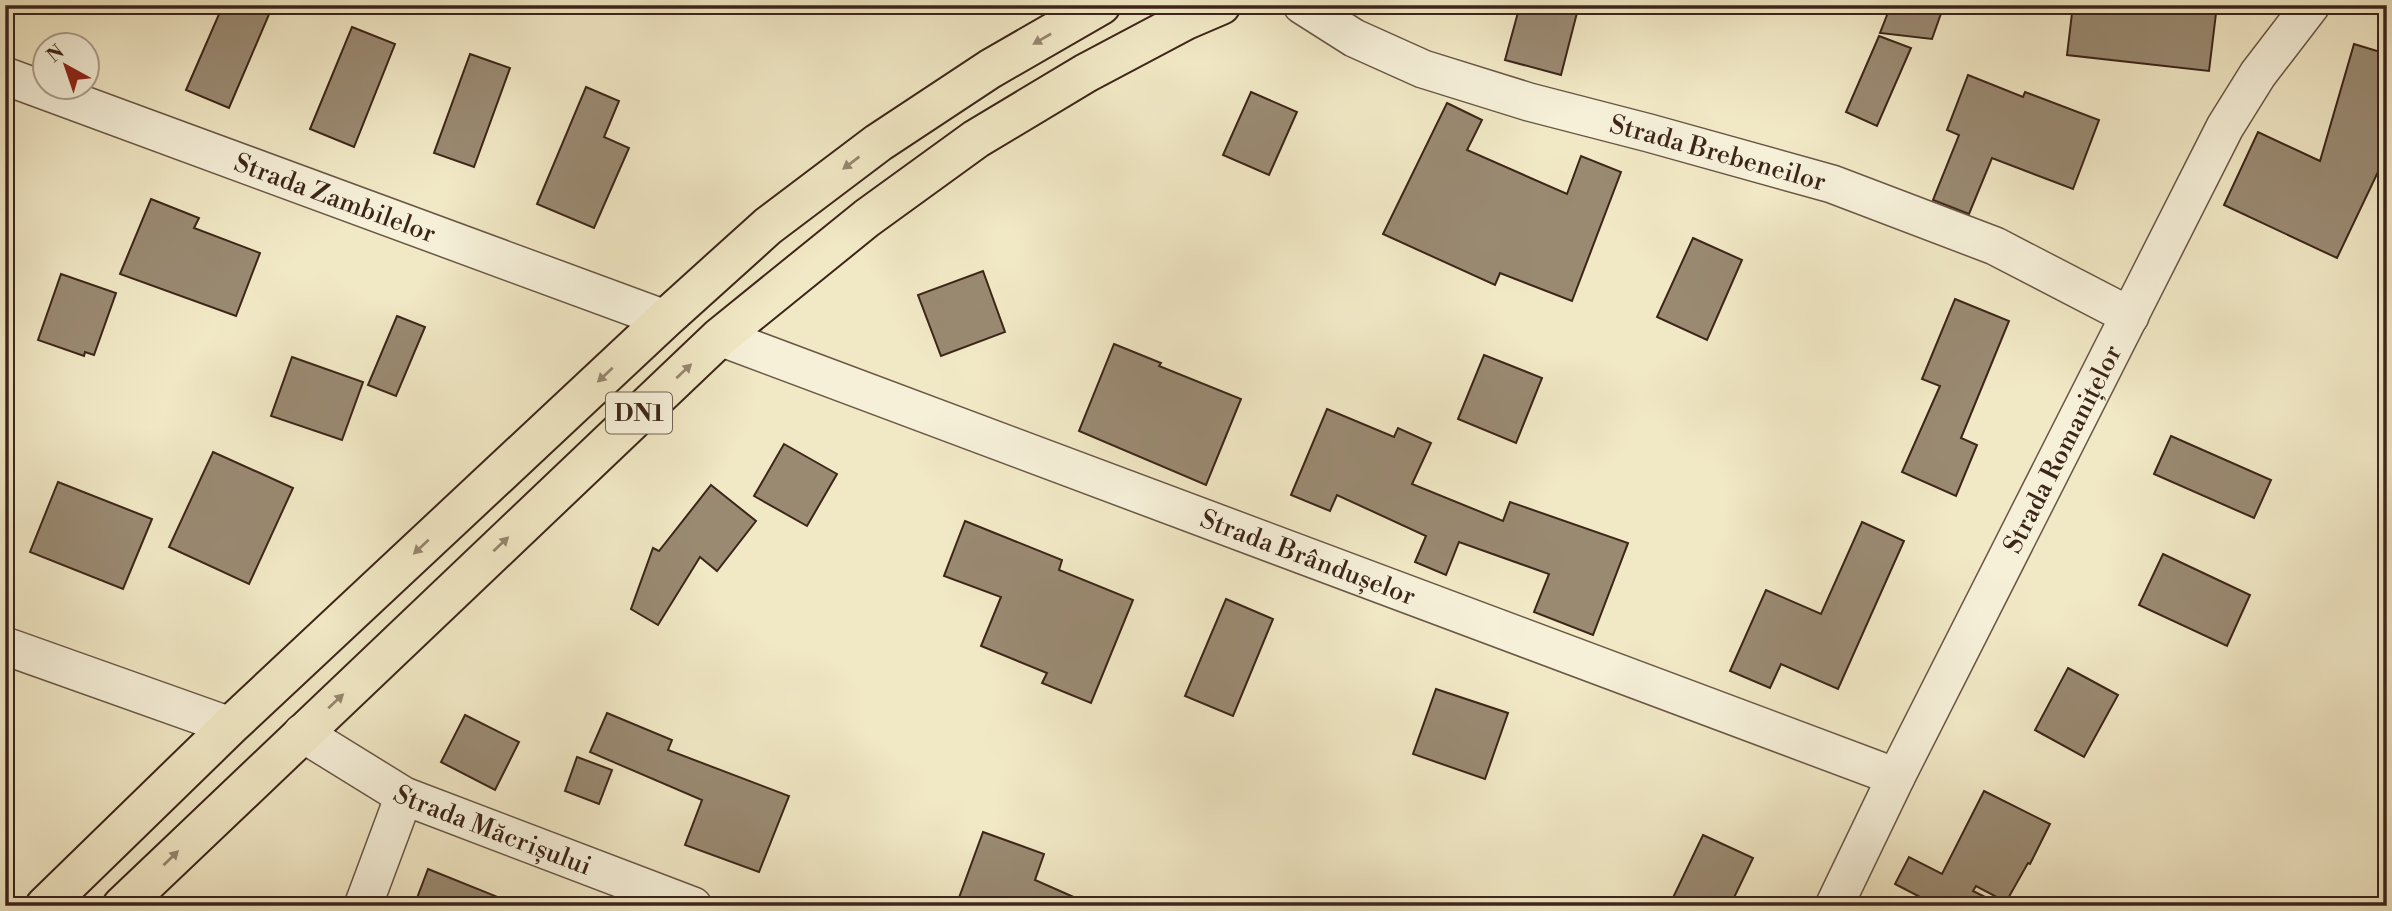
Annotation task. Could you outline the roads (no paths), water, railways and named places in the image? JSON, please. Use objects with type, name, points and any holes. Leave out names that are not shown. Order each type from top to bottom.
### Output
[{"type":"highway","name":"DN1","points":[[45,906],[230,726],[664,318],[768,226],[878,143],[990,69],[1101,5]]},
{"type":"highway","name":"DN1","points":[[122,906],[720,337],[867,218],[976,139],[1086,73],[1186,20],[1221,5]]},
{"type":"street","name":"Strada Brebeneilor","points":[[1302,5],[1354,37],[1423,69],[1529,102],[1832,184],[1995,246],[2130,316]]},
{"type":"street","name":"Strada Romanițelor","points":[[1834,906],[1896,777],[2225,127],[2258,74],[2311,5]]},
{"type":"street","name":"Strada Zambilelor","points":[[5,76],[664,318]]},
{"type":"street","name":"Strada Brândușelor","points":[[720,337],[1896,777]]},
{"type":"street","points":[[5,646],[230,726]]},
{"type":"street","name":"Strada Măcrișului","points":[[302,733],[404,796],[693,906]]},
{"type":"street","points":[[363,906],[404,796]]}]
